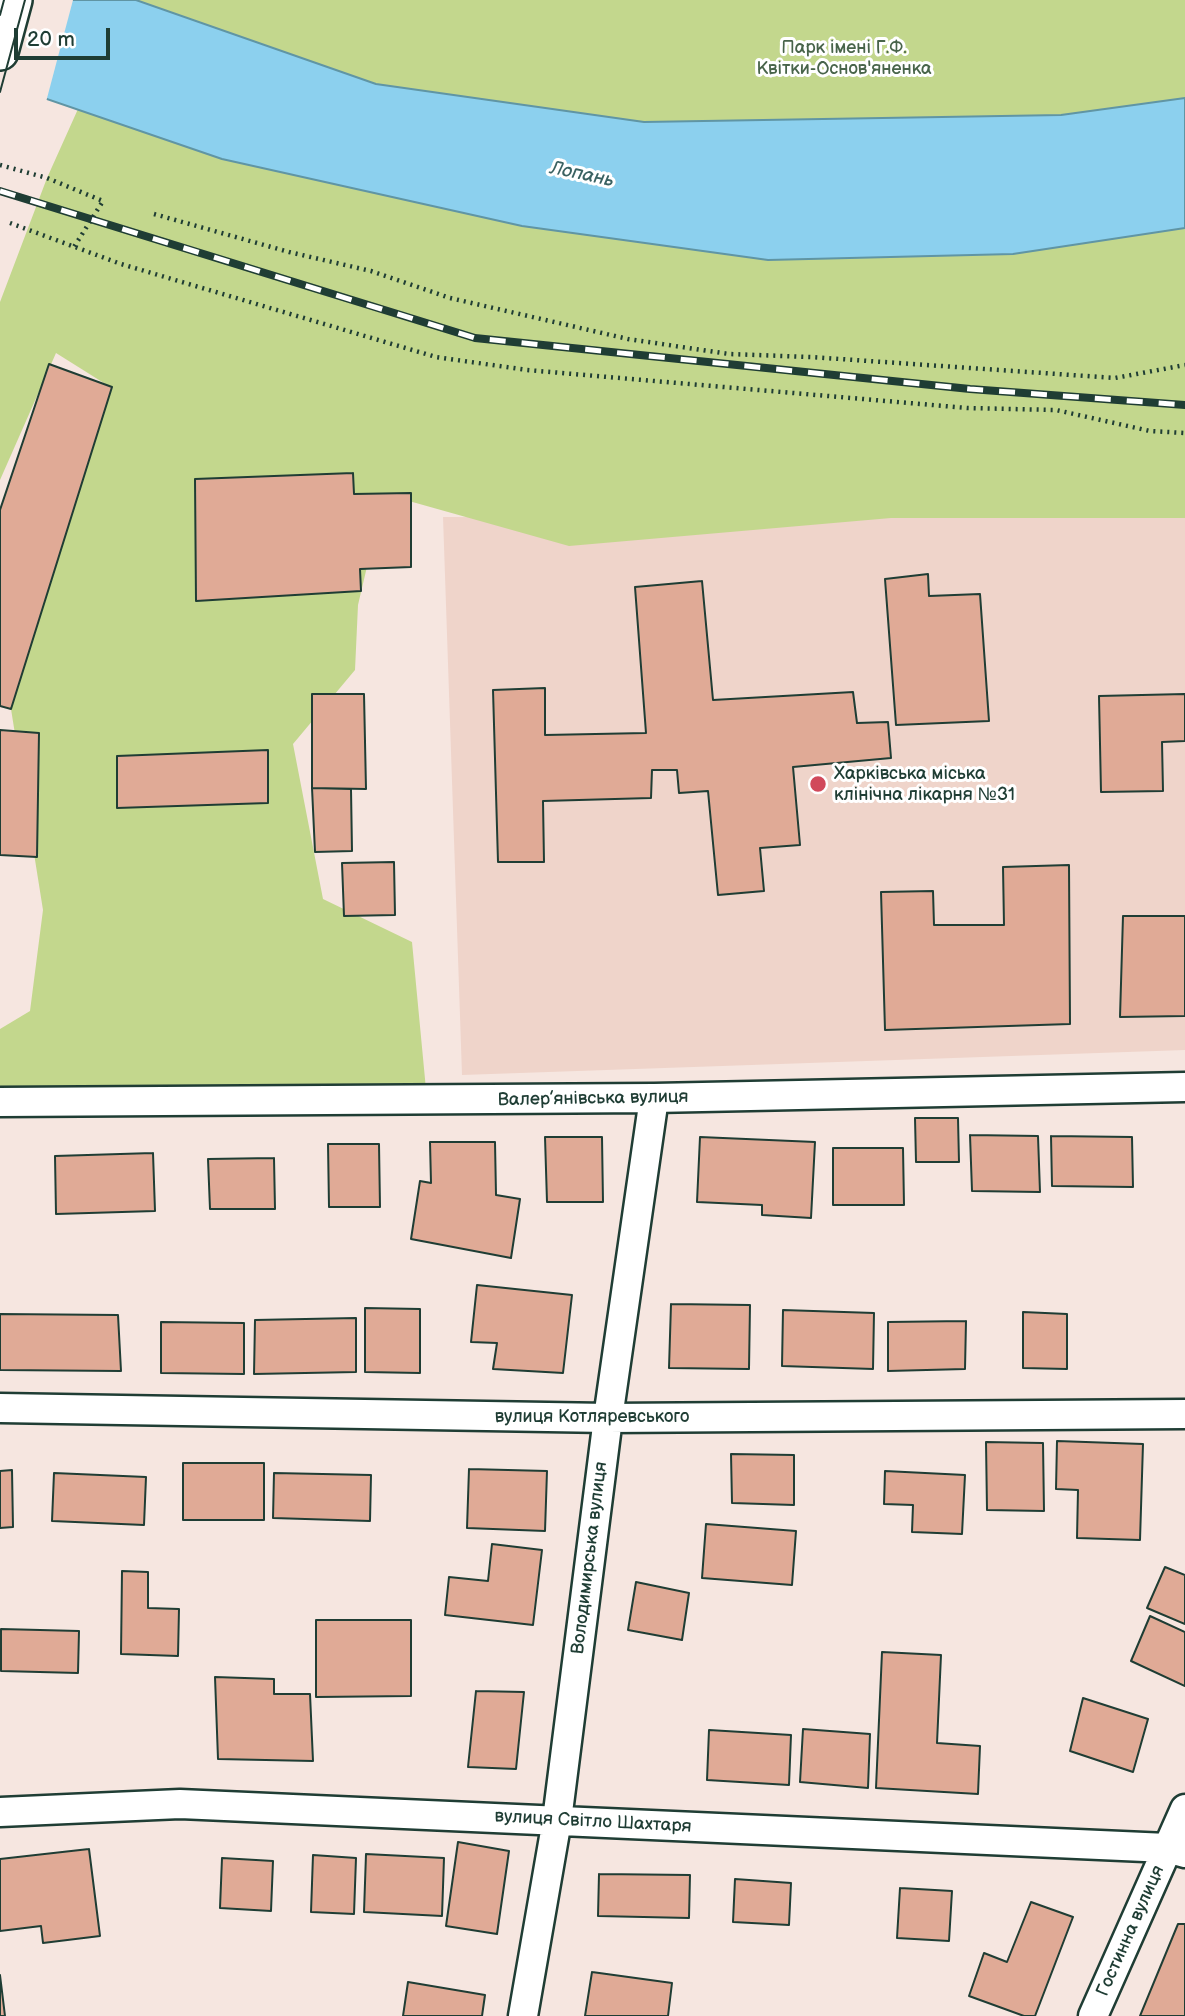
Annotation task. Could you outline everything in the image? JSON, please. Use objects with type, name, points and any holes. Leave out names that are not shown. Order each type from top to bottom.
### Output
[{"type":"street","points":[[0,52],[14,0]]},
{"type":"street","name":"Валер’янівська вулиця","points":[[0,1102],[654,1098],[1185,1087]]},
{"type":"street","name":"Володимирська вулиця","points":[[523,2016],[557,1820],[608,1419],[654,1098]]},
{"type":"street","name":"вулиця Котляревського","points":[[0,1408],[608,1419],[1185,1414]]},
{"type":"street","name":"вулиця Світло Шахтаря","points":[[0,1812],[180,1804],[1176,1851]]},
{"type":"street","name":"Гостинна вулиця","points":[[1093,2016],[1176,1851],[1185,1809]]},
{"type":"path","points":[[0,165],[47,178],[103,201],[74,247]]},
{"type":"path","points":[[154,214],[289,252],[371,271],[450,298],[568,327],[729,354],[1115,378],[1185,365]]},
{"type":"path","points":[[10,223],[121,264],[436,357],[527,370],[967,408],[1056,410],[1150,431],[1185,433]]},
{"type":"shaded area","name":"Харківська міська клінічна лікарня №31","points":[[443,517],[1185,518],[1185,1050],[462,1075]]},
{"type":"green space","name":"Парк імені Г.Ф. Квітки-Основ'яненка","points":[[136,0],[1185,0],[1185,98],[1061,115],[644,122],[376,84]]},
{"type":"green space","points":[[78,109],[222,159],[522,226],[768,260],[1013,254],[1185,228],[1185,518],[891,518],[569,546],[384,494],[358,605],[355,670],[293,744],[323,899],[412,942],[427,1100],[0,1093],[0,1029],[30,1011],[43,910],[11,709],[107,385],[56,353],[0,480],[0,302],[47,178]]},
{"type":"water","name":"Лопань","points":[[0,0],[136,0],[376,84],[644,122],[1061,115],[1185,98],[1185,228],[1013,254],[768,260],[522,226],[222,159],[0,83]]},
{"type":"pier","points":[[0,0],[73,0],[46,102],[0,86]]},
{"type":"building","points":[[49,364],[112,387],[11,709],[0,706],[0,510]]},
{"type":"building","points":[[353,473],[354,494],[411,493],[411,567],[360,569],[361,591],[196,601],[195,479]]},
{"type":"building","points":[[928,574],[929,596],[980,594],[989,721],[896,725],[885,579]]},
{"type":"building","points":[[702,581],[713,700],[853,692],[857,723],[888,722],[891,758],[793,767],[800,845],[760,848],[764,891],[718,895],[708,791],[679,793],[677,770],[652,770],[651,798],[543,801],[544,862],[498,862],[493,690],[545,688],[545,735],[646,733],[635,587]]},
{"type":"building","points":[[312,694],[364,694],[366,789],[312,788]]},
{"type":"building","points":[[1185,694],[1185,741],[1162,742],[1163,791],[1101,792],[1099,696]]},
{"type":"building","points":[[0,730],[39,733],[37,857],[0,855]]},
{"type":"building","points":[[268,750],[268,803],[117,808],[117,756]]},
{"type":"building","points":[[312,788],[351,789],[352,851],[315,852]]},
{"type":"building","points":[[394,862],[395,915],[344,916],[342,863]]},
{"type":"building","points":[[1069,865],[1070,1024],[885,1030],[881,892],[933,891],[934,925],[1004,925],[1003,867]]},
{"type":"building","points":[[1123,916],[1185,916],[1185,1016],[1120,1017]]},
{"type":"building","points":[[915,1118],[958,1118],[959,1162],[916,1162]]},
{"type":"building","points":[[970,1135],[1038,1136],[1040,1192],[972,1191]]},
{"type":"building","points":[[1051,1136],[1132,1137],[1133,1187],[1052,1186]]},
{"type":"building","points":[[545,1137],[602,1137],[603,1202],[547,1202]]},
{"type":"building","points":[[700,1137],[815,1142],[811,1218],[762,1215],[762,1205],[697,1202]]},
{"type":"building","points":[[430,1142],[495,1142],[496,1195],[520,1199],[511,1258],[411,1239],[420,1181],[431,1183]]},
{"type":"building","points":[[328,1144],[379,1144],[380,1207],[329,1207]]},
{"type":"building","points":[[833,1148],[903,1148],[904,1205],[833,1205]]},
{"type":"building","points":[[153,1153],[155,1211],[56,1214],[55,1156]]},
{"type":"building","points":[[274,1158],[275,1209],[210,1209],[208,1159]]},
{"type":"building","points":[[477,1285],[572,1295],[563,1373],[493,1369],[497,1343],[471,1342]]},
{"type":"building","points":[[671,1304],[750,1305],[749,1369],[669,1368]]},
{"type":"building","points":[[365,1308],[420,1309],[420,1373],[365,1372]]},
{"type":"building","points":[[783,1310],[874,1313],[873,1369],[782,1366]]},
{"type":"building","points":[[1023,1312],[1067,1314],[1067,1369],[1023,1368]]},
{"type":"building","points":[[0,1314],[118,1315],[121,1371],[0,1370]]},
{"type":"building","points":[[356,1318],[356,1372],[254,1374],[255,1320]]},
{"type":"building","points":[[966,1321],[965,1369],[888,1371],[888,1322]]},
{"type":"building","points":[[161,1322],[244,1323],[244,1374],[161,1373]]},
{"type":"building","points":[[1057,1441],[1143,1444],[1140,1540],[1077,1538],[1078,1490],[1056,1489]]},
{"type":"building","points":[[986,1442],[1043,1443],[1044,1511],[987,1510]]},
{"type":"building","points":[[731,1454],[794,1455],[794,1505],[732,1503]]},
{"type":"building","points":[[183,1463],[264,1463],[264,1520],[183,1520]]},
{"type":"building","points":[[469,1469],[547,1471],[545,1531],[467,1528]]},
{"type":"building","points":[[12,1470],[13,1527],[0,1528],[0,1471]]},
{"type":"building","points":[[885,1471],[965,1475],[962,1534],[912,1532],[913,1505],[884,1504]]},
{"type":"building","points":[[54,1473],[146,1477],[144,1525],[52,1521]]},
{"type":"building","points":[[274,1473],[371,1475],[370,1521],[273,1518]]},
{"type":"building","points":[[706,1524],[796,1531],[792,1585],[702,1578]]},
{"type":"building","points":[[492,1544],[542,1550],[533,1625],[445,1615],[449,1577],[488,1581]]},
{"type":"building","points":[[1165,1567],[1185,1575],[1185,1624],[1147,1608]]},
{"type":"building","points":[[122,1571],[148,1572],[148,1608],[179,1609],[178,1656],[121,1654]]},
{"type":"building","points":[[636,1582],[689,1593],[682,1640],[628,1630]]},
{"type":"building","points":[[1150,1616],[1185,1632],[1185,1686],[1131,1661]]},
{"type":"building","points":[[316,1620],[411,1620],[411,1696],[316,1697]]},
{"type":"building","points":[[1,1629],[79,1631],[78,1673],[1,1671]]},
{"type":"building","points":[[882,1652],[941,1655],[937,1743],[980,1746],[978,1794],[876,1788]]},
{"type":"building","points":[[215,1677],[274,1679],[274,1694],[310,1694],[313,1761],[218,1759]]},
{"type":"building","points":[[476,1691],[524,1692],[516,1769],[468,1767]]},
{"type":"building","points":[[1083,1698],[1148,1719],[1133,1772],[1070,1751]]},
{"type":"building","points":[[803,1729],[870,1734],[868,1788],[800,1782]]},
{"type":"building","points":[[709,1730],[791,1735],[789,1785],[707,1780]]},
{"type":"building","points":[[458,1842],[509,1851],[497,1934],[446,1926]]},
{"type":"building","points":[[89,1849],[100,1936],[43,1943],[41,1926],[0,1931],[0,1859]]},
{"type":"building","points":[[366,1854],[444,1858],[442,1916],[364,1912]]},
{"type":"building","points":[[313,1855],[356,1858],[354,1914],[311,1912]]},
{"type":"building","points":[[222,1858],[273,1861],[271,1911],[220,1908]]},
{"type":"building","points":[[599,1874],[690,1875],[689,1918],[598,1916]]},
{"type":"building","points":[[735,1879],[791,1883],[789,1925],[733,1922]]},
{"type":"building","points":[[900,1888],[952,1891],[949,1941],[897,1938]]},
{"type":"building","points":[[1031,1902],[1073,1917],[1035,2016],[1024,2016],[969,1996],[984,1953],[1007,1962]]},
{"type":"building","points":[[1178,1924],[1185,1924],[1185,2016],[1140,2016]]},
{"type":"building","points":[[592,1972],[672,1983],[668,2016],[585,2016]]},
{"type":"building","points":[[0,1975],[5,2016],[0,2016]]},
{"type":"building","points":[[408,1982],[485,1995],[482,2016],[403,2016]]},
{"type":"tram line","points":[[0,15],[4,0]]},
{"type":"tram line","points":[[0,92],[25,0]]},
{"type":"railway","points":[[0,191],[475,338],[970,389],[1185,405]]},
{"type":"place","name":"Харківська міська клінічна лікарня №31","points":[[818,784]]}]
